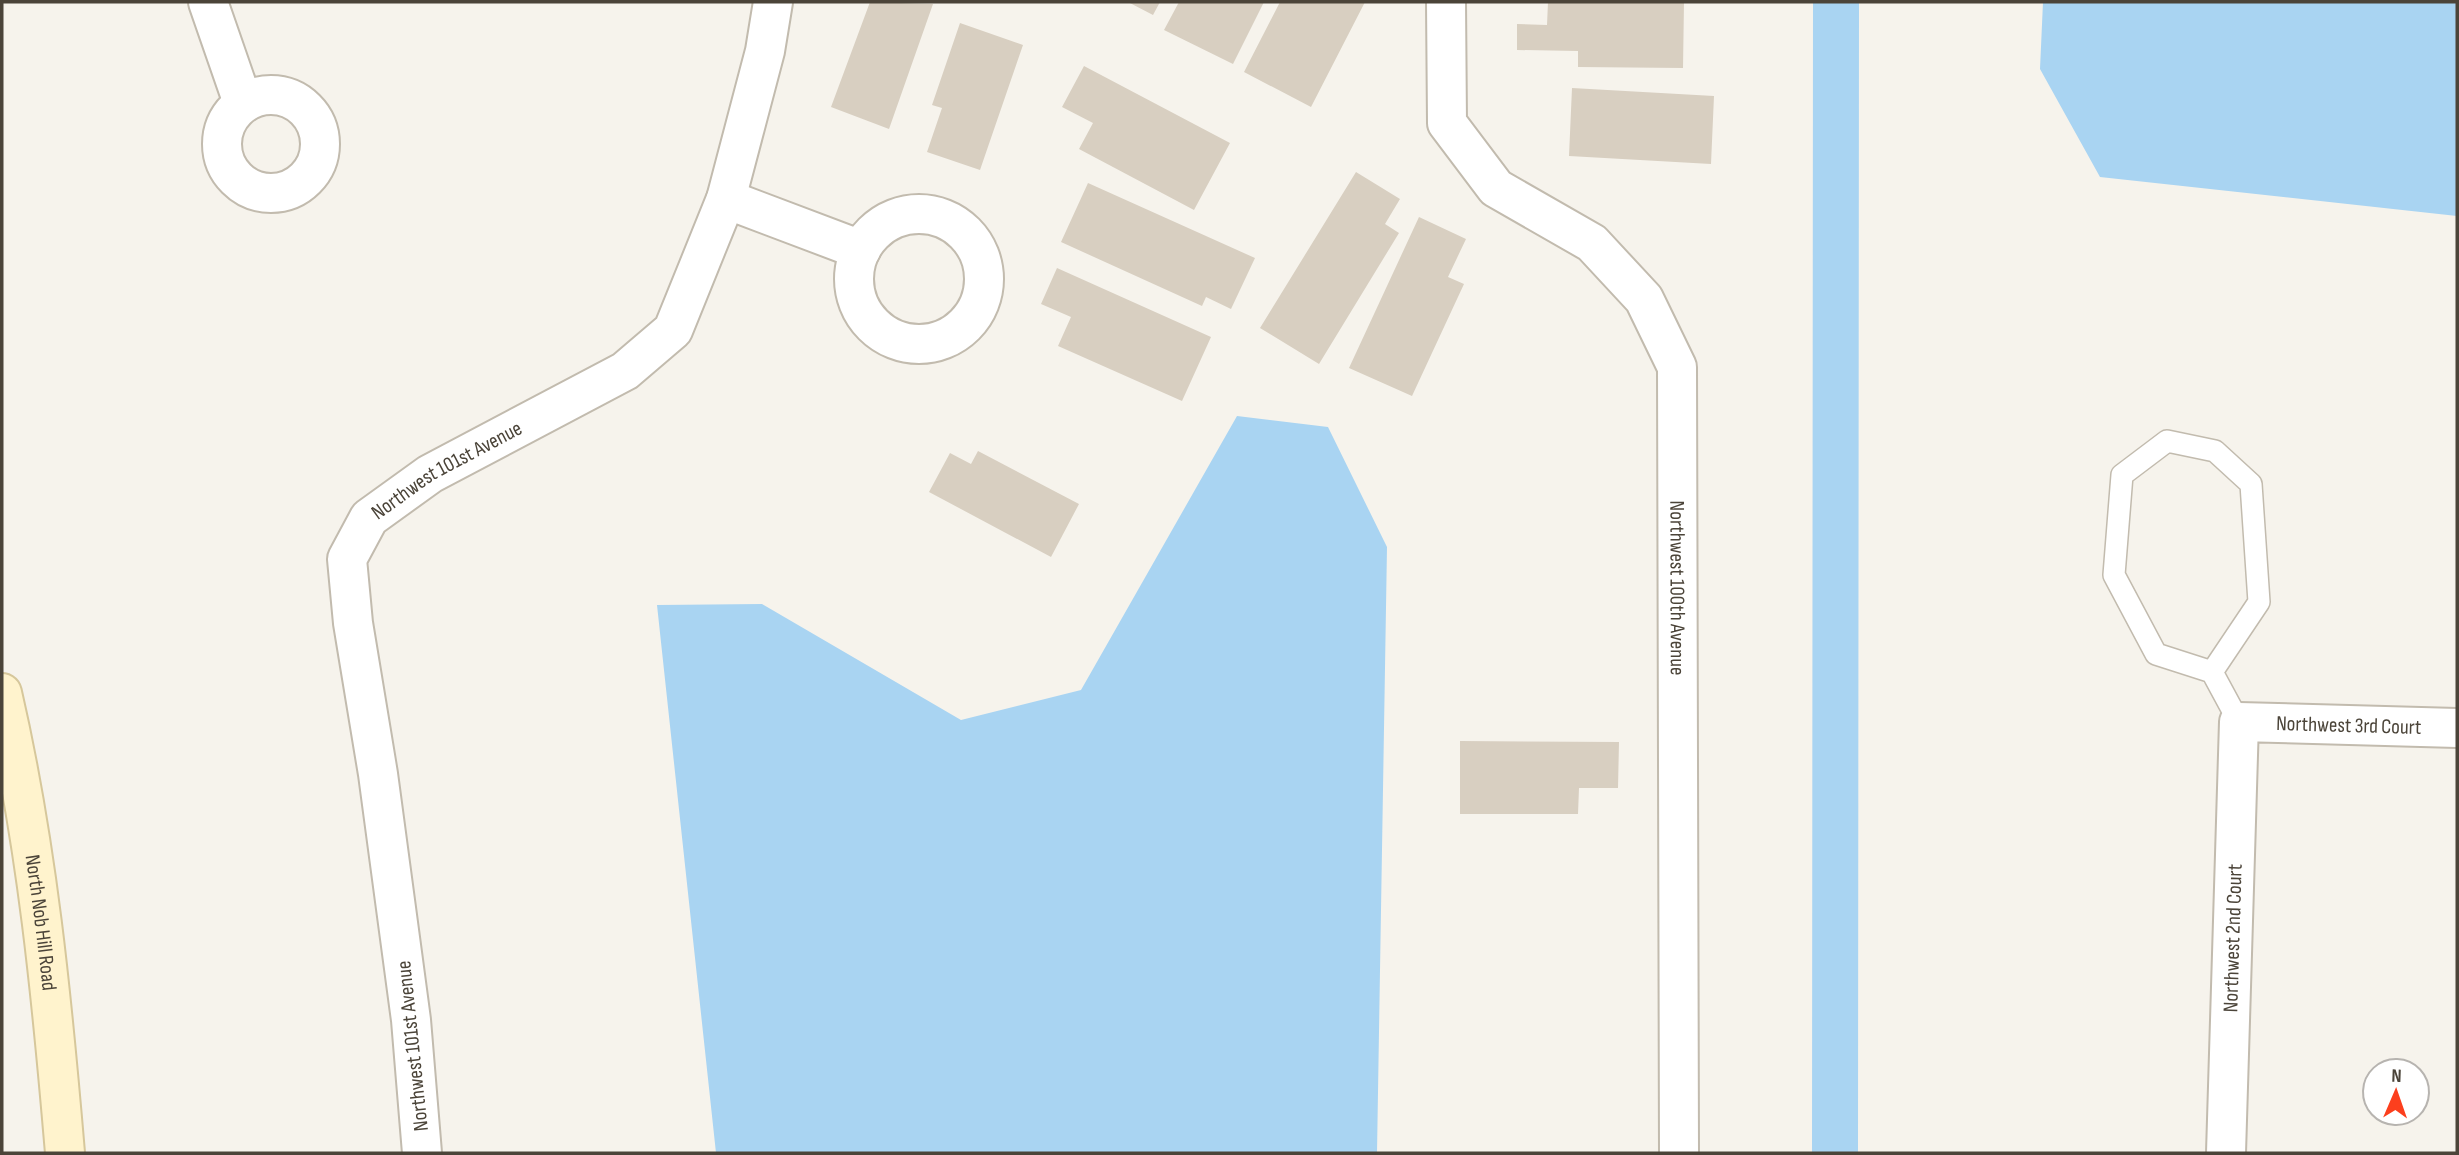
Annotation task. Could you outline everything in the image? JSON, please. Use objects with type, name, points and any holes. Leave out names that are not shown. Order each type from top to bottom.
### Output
[{"type":"main road","name":"North Nob Hill Road","points":[[2,694],[7,736],[49,967],[65,1153]]},
{"type":"street","points":[[208,2],[243,103]]},
{"type":"street","name":"Northwest 101st Avenue","points":[[422,1153],[411,1020],[378,774],[353,623],[347,559],[369,518],[430,474],[625,371],[673,330],[726,199],[765,51],[773,2]]},
{"type":"street","name":"Northwest 100th Avenue","points":[[1446,2],[1447,123],[1496,188],[1592,243],[1601,252],[1644,299],[1677,367],[1679,1153]]},
{"type":"street","points":[[726,199],[861,250]]},
{"type":"street","name":"Northwest 3rd Court","points":[[2239,722],[2457,728]]},
{"type":"street","name":"Northwest 2nd Court","points":[[2226,1153],[2239,722]]},
{"type":"lane","points":[[2212,672],[2259,602],[2252,484],[2215,451],[2167,441],[2122,475],[2114,575],[2156,654],[2212,672],[2239,722]]},
{"type":"water","points":[[2043,2],[2457,2],[2457,216],[2100,177],[2040,69]]},
{"type":"water","points":[[1237,416],[1328,427],[1387,547],[1377,1153],[716,1153],[657,605],[762,604],[961,720],[1081,690]]},
{"type":"building","points":[[870,2],[933,4],[889,129],[831,107]]},
{"type":"building","points":[[1128,2],[1160,2],[1153,15]]},
{"type":"building","points":[[1179,2],[1264,2],[1233,64],[1164,30]]},
{"type":"building","points":[[1280,2],[1365,2],[1311,107],[1244,72]]},
{"type":"building","points":[[1548,2],[1684,2],[1683,68],[1578,67],[1578,51],[1517,50],[1517,24],[1547,25]]},
{"type":"building","points":[[960,23],[1023,45],[980,170],[927,152],[942,108],[932,105]]},
{"type":"building","points":[[1084,66],[1230,143],[1194,210],[1079,149],[1093,123],[1062,107]]},
{"type":"building","points":[[1572,88],[1714,96],[1711,164],[1569,156]]},
{"type":"building","points":[[1356,172],[1400,199],[1385,224],[1399,233],[1319,364],[1260,328]]},
{"type":"building","points":[[1088,183],[1255,258],[1231,309],[1206,297],[1202,306],[1061,242]]},
{"type":"building","points":[[1419,217],[1466,239],[1448,277],[1464,284],[1412,396],[1349,368]]},
{"type":"building","points":[[1057,268],[1211,337],[1182,401],[1058,346],[1071,317],[1041,304]]},
{"type":"building","points":[[978,451],[1079,504],[1051,557],[929,492],[950,453],[971,464]]},
{"type":"building","points":[[1460,741],[1619,742],[1618,788],[1579,788],[1578,814],[1460,814]]},
{"type":"waterway","points":[[1835,1153],[1836,2]]}]
